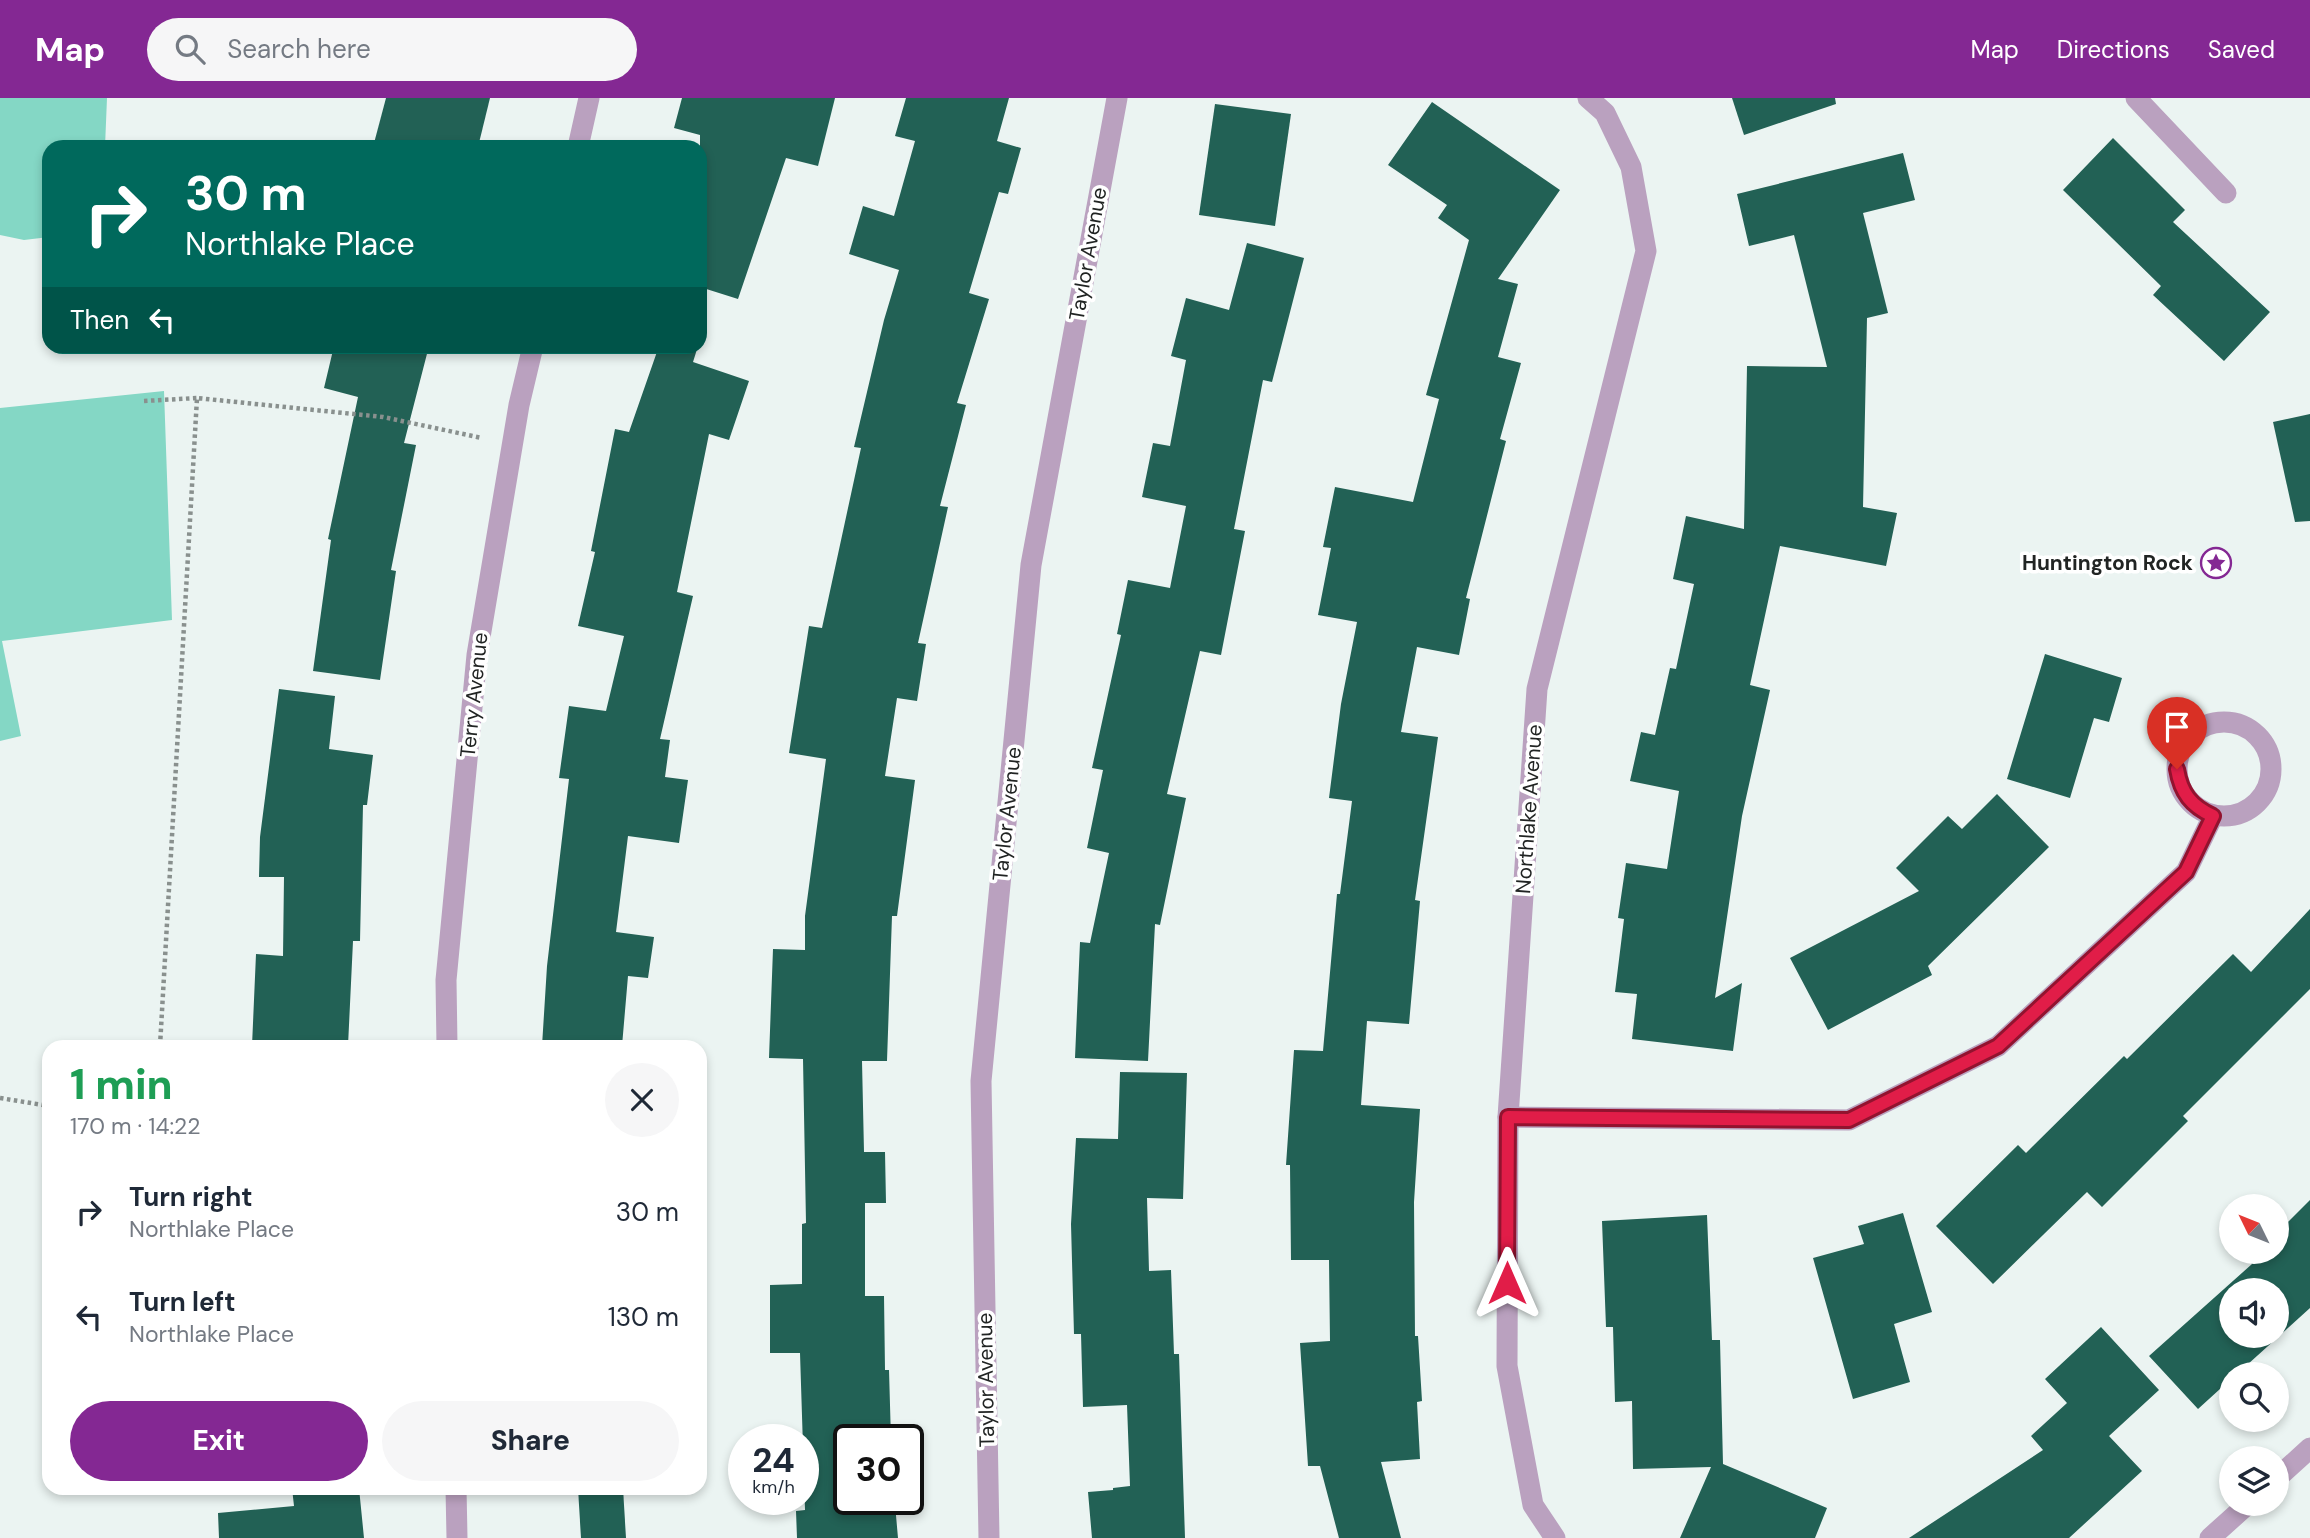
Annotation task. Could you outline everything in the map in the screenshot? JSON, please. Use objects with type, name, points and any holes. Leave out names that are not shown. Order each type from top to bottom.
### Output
[{"type":"street","points":[[580,140],[589,98]]},
{"type":"street","name":"Taylor Avenue","points":[[989,1538],[981,1081],[1031,565],[1117,98]]},
{"type":"street","name":"Northlake Avenue","points":[[1555,1538],[1533,1505],[1507,1366],[1508,1117],[1537,689],[1646,251],[1631,167],[1605,113],[1588,98]]},
{"type":"street","points":[[2136,98],[2226,192]]},
{"type":"street","name":"Terry Avenue","points":[[447,1040],[446,980],[477,655],[531,354]]},
{"type":"street","points":[[2229,722],[2244,726],[2257,734],[2272,761],[2271,777],[2266,792],[2250,808],[2229,817],[2213,816],[2187,799],[2180,785],[2177,769],[2179,754],[2187,740],[2199,730],[2213,723],[2229,722]]},
{"type":"street","points":[[1508,1117],[1849,1120],[1998,1046],[2186,872],[2213,816]]},
{"type":"street","points":[[2289,1467],[2310,1448]]},
{"type":"street","points":[[456,1495],[457,1538]]},
{"type":"street","points":[[2210,1538],[2235,1516]]},
{"type":"path","points":[[160,1040],[197,398]]},
{"type":"path","points":[[144,401],[197,398],[383,417],[513,444]]},
{"type":"path","points":[[0,1098],[42,1104]]},
{"type":"green space","points":[[0,98],[107,98],[105,140],[42,140],[42,238],[24,240],[0,235]]},
{"type":"green space","points":[[164,391],[172,620],[2,641],[21,736],[0,741],[0,408]]},
{"type":"building","points":[[386,98],[490,98],[480,140],[375,140]]},
{"type":"building","points":[[682,98],[835,98],[818,166],[786,158],[738,299],[707,289],[707,140],[700,140],[700,135],[674,128]]},
{"type":"building","points":[[906,98],[1009,98],[997,141],[1021,148],[1008,194],[999,192],[969,293],[989,299],[957,403],[966,405],[940,506],[948,507],[918,643],[926,644],[917,701],[897,698],[885,776],[915,780],[897,916],[892,916],[887,1061],[862,1061],[864,1152],[885,1152],[886,1203],[865,1203],[865,1296],[884,1296],[885,1370],[889,1370],[891,1424],[833,1424],[833,1515],[896,1515],[898,1538],[797,1538],[796,1515],[819,1515],[819,1424],[802,1424],[800,1353],[770,1353],[770,1285],[802,1284],[802,1224],[806,1223],[803,1059],[769,1058],[773,949],[805,950],[805,916],[826,759],[789,753],[809,626],[822,628],[861,448],[854,447],[884,320],[899,270],[849,254],[863,206],[894,216],[915,141],[895,136]]},
{"type":"building","points":[[1732,98],[1835,98],[1836,104],[1744,135]]},
{"type":"building","points":[[1432,102],[1560,190],[1498,279],[1518,284],[1498,357],[1521,363],[1500,439],[1506,441],[1466,598],[1470,599],[1459,655],[1417,647],[1401,732],[1438,737],[1415,900],[1420,901],[1409,1024],[1367,1021],[1361,1105],[1420,1109],[1414,1202],[1415,1336],[1418,1336],[1422,1401],[1417,1402],[1420,1459],[1381,1462],[1401,1538],[1339,1538],[1320,1466],[1308,1466],[1300,1343],[1330,1341],[1329,1260],[1291,1260],[1290,1165],[1286,1165],[1294,1050],[1323,1051],[1337,894],[1340,894],[1352,801],[1329,798],[1341,704],[1357,622],[1318,615],[1331,548],[1323,547],[1335,487],[1413,502],[1439,399],[1426,395],[1469,240],[1438,218],[1447,205],[1388,165]]},
{"type":"building","points":[[1215,104],[1291,114],[1275,226],[1199,215]]},
{"type":"building","points":[[2113,138],[2185,210],[2173,222],[2270,312],[2224,361],[2153,295],[2161,286],[2063,190]]},
{"type":"building","points":[[1903,153],[1915,200],[1863,213],[1888,313],[1867,318],[1863,507],[1897,513],[1886,566],[1780,546],[1750,685],[1770,690],[1742,816],[1715,998],[1742,983],[1733,1051],[1632,1039],[1637,994],[1615,992],[1624,919],[1618,918],[1626,863],[1667,869],[1679,791],[1630,781],[1641,732],[1655,735],[1670,668],[1676,669],[1694,584],[1673,579],[1686,516],[1744,529],[1747,366],[1827,367],[1794,235],[1749,246],[1737,194]]},
{"type":"building","points":[[1247,243],[1304,258],[1272,382],[1263,380],[1234,529],[1245,531],[1221,655],[1200,651],[1167,794],[1186,798],[1160,925],[1155,924],[1148,1061],[1075,1058],[1080,942],[1090,943],[1109,853],[1087,848],[1103,770],[1092,768],[1121,635],[1117,634],[1128,580],[1170,588],[1186,506],[1142,497],[1153,443],[1170,446],[1186,360],[1171,356],[1186,298],[1229,310]]},
{"type":"building","points":[[332,354],[427,354],[404,443],[416,445],[391,570],[396,571],[380,680],[313,671],[331,540],[328,539],[358,397],[324,388]]},
{"type":"building","points":[[656,354],[696,354],[693,362],[749,381],[729,440],[709,434],[677,592],[693,596],[660,739],[670,740],[665,777],[688,780],[679,843],[628,836],[616,932],[654,937],[648,978],[628,976],[623,1040],[542,1040],[547,966],[569,779],[559,778],[569,706],[606,711],[624,636],[578,626],[595,552],[591,551],[615,429],[629,432]]},
{"type":"building","points":[[2310,414],[2310,521],[2295,522],[2273,422]]},
{"type":"building","points":[[2045,654],[2122,678],[2109,722],[2094,718],[2070,798],[2007,779]]},
{"type":"building","points":[[279,689],[335,696],[329,749],[373,755],[367,805],[363,805],[360,941],[353,941],[348,1040],[252,1040],[256,954],[283,956],[284,877],[259,877],[260,837]]},
{"type":"building","points":[[1997,794],[2049,847],[1928,966],[1932,975],[1828,1030],[1790,958],[1919,891],[1896,868],[1948,816],[1962,829]]},
{"type":"building","points":[[2310,909],[2310,989],[2183,1116],[2188,1121],[2102,1207],[2087,1192],[1993,1284],[1936,1226],[2018,1145],[2026,1153],[2124,1056],[2127,1059],[2233,954],[2251,972]]},
{"type":"building","points":[[1120,1072],[1187,1073],[1183,1199],[1147,1198],[1149,1271],[1171,1270],[1174,1354],[1179,1354],[1185,1538],[1092,1538],[1088,1492],[1130,1486],[1127,1405],[1083,1407],[1081,1334],[1074,1334],[1071,1224],[1076,1138],[1118,1139]]},
{"type":"building","points":[[2310,1200],[2310,1308],[2289,1327],[2289,1278],[2236,1278],[2252,1264],[2289,1264],[2289,1221]]},
{"type":"building","points":[[1903,1213],[1932,1312],[1894,1324],[1910,1382],[1853,1399],[1813,1258],[1864,1244],[1858,1226]]},
{"type":"building","points":[[1707,1215],[1712,1340],[1720,1340],[1723,1464],[1827,1508],[1815,1538],[1680,1538],[1711,1467],[1633,1469],[1632,1401],[1615,1402],[1613,1327],[1606,1327],[1602,1221]]},
{"type":"building","points":[[2219,1293],[2219,1348],[2266,1348],[2250,1362],[2219,1362],[2219,1390],[2198,1409],[2149,1356]]},
{"type":"building","points":[[2101,1327],[2159,1390],[2109,1436],[2142,1471],[2069,1538],[1909,1538],[2043,1450],[2031,1436],[2067,1403],[2045,1379]]},
{"type":"building","points":[[293,1495],[360,1495],[364,1538],[219,1538],[218,1513],[294,1506]]},
{"type":"building","points":[[578,1495],[623,1495],[626,1538],[581,1538]]},
{"type":"place","name":"Huntington Rock","points":[[2216,563]]},
{"type":"route","points":[[1507,1283],[1508,1117],[1849,1120],[1998,1046],[2186,872],[2213,816],[2187,799],[2180,785],[2177,769]]}]
